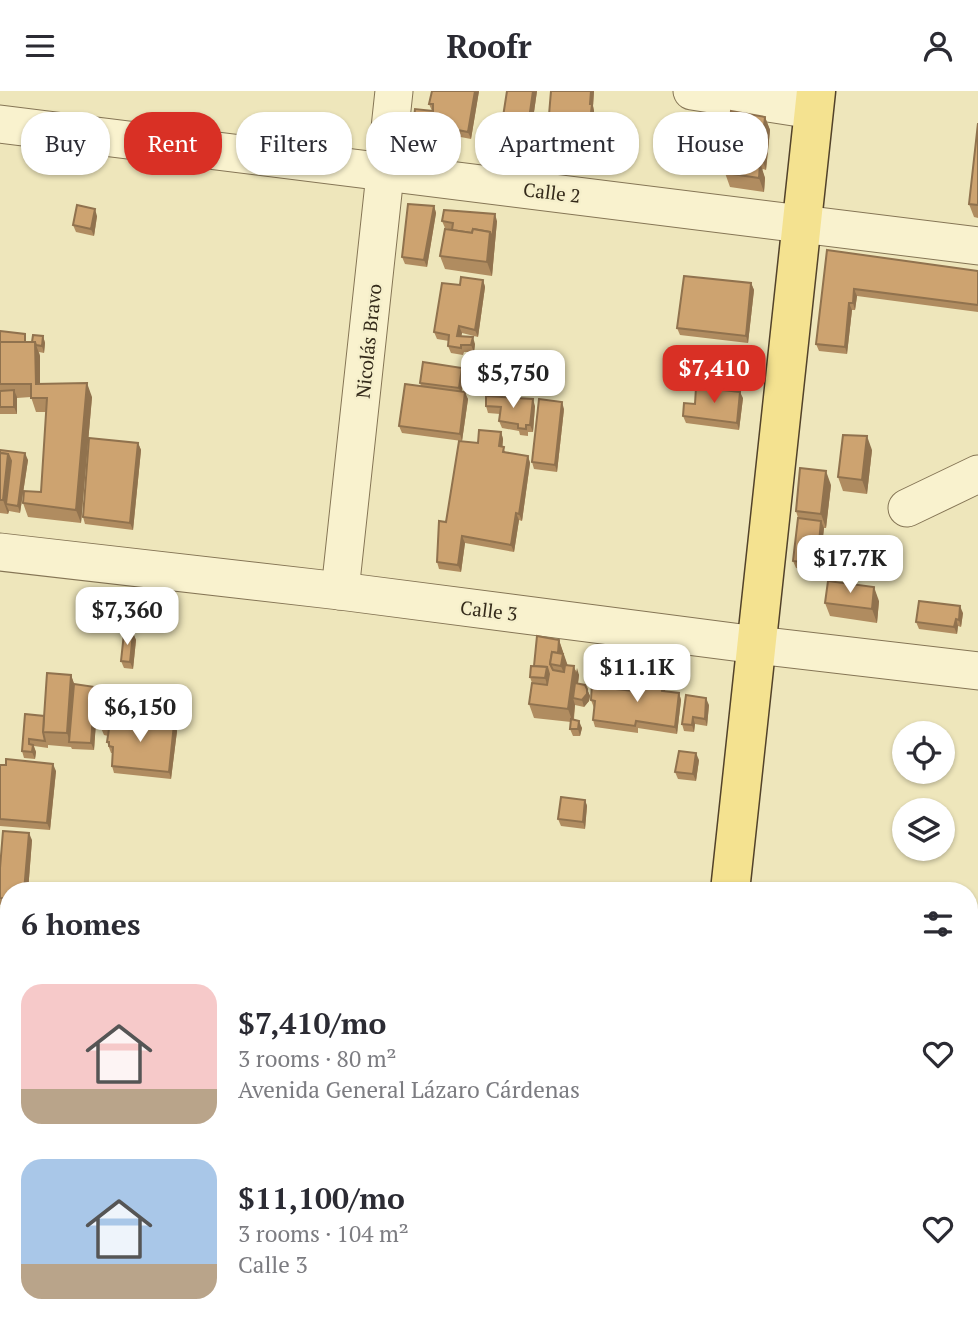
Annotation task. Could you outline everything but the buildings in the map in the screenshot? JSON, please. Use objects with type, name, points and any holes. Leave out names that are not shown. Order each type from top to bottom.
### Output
[{"type":"main road","points":[[731,882],[814,100]]},
{"type":"street","name":"Nicolás Bravo","points":[[392,112],[394,91]]},
{"type":"street","points":[[692,91],[814,100]]},
{"type":"street","name":"Calle 2","points":[[0,124],[366,169]]},
{"type":"street","name":"Nicolás Bravo","points":[[340,591],[387,175]]},
{"type":"street","name":"Calle 2","points":[[411,175],[978,246]]},
{"type":"street","points":[[907,508],[978,474]]},
{"type":"street","name":"Calle 3","points":[[0,552],[340,591],[978,671]]}]
